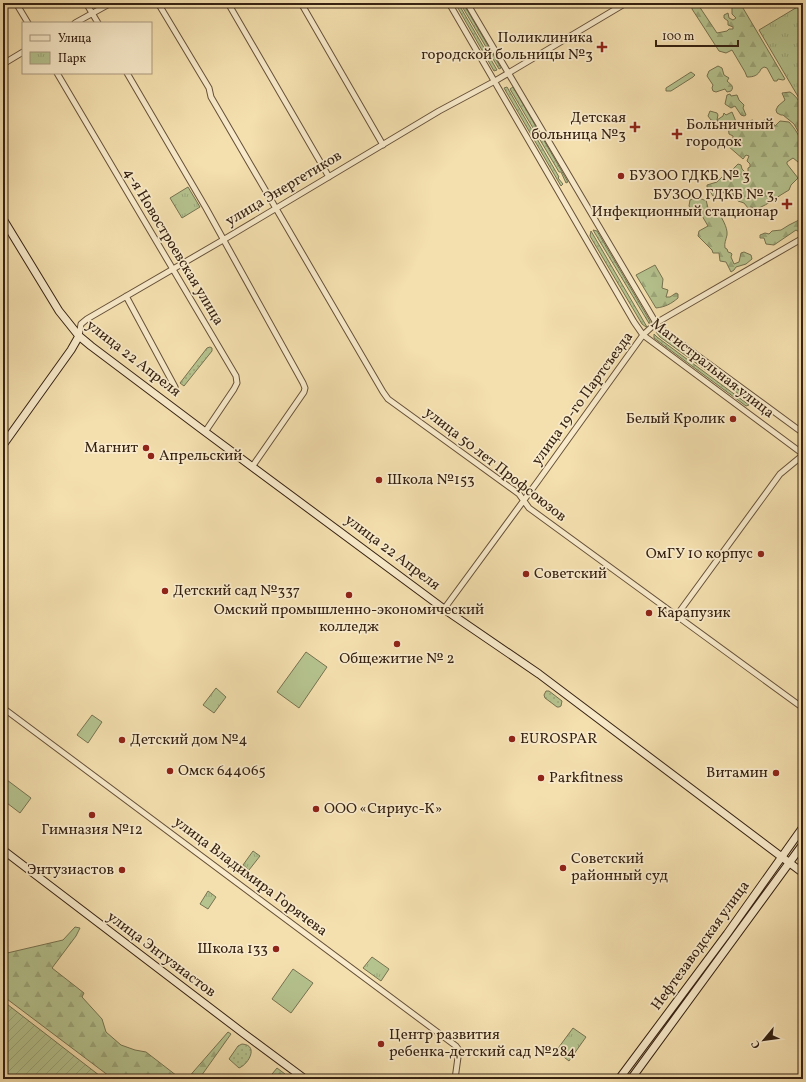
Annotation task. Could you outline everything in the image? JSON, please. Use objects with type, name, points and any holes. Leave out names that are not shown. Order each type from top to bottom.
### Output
[{"type":"main road","name":"улица 22 Апреля","points":[[3,219],[59,311],[79,336],[252,467],[444,608],[532,669],[801,871]]},
{"type":"main road","name":"улица Энергетиков","points":[[3,445],[71,350],[79,336]]},
{"type":"main road","name":"Нефтезаводская улица","points":[[619,1079],[727,934],[803,828]]},
{"type":"main road","name":"Нефтезаводская улица","points":[[631,1079],[803,844]]},
{"type":"main road","points":[[775,865],[775,857],[772,850],[781,850],[789,846]]},
{"type":"main road","name":"улица Энтузиастов","points":[[3,850],[305,1079]]},
{"type":"main road","points":[[796,853],[795,863],[801,871]]},
{"type":"main road","points":[[784,870],[790,868],[801,871]]},
{"type":"street","points":[[16,3],[27,22]]},
{"type":"street","points":[[86,3],[97,22]]},
{"type":"street","points":[[76,22],[112,3]]},
{"type":"street","name":"улица 50 лет Профсоюзов","points":[[158,3],[209,88],[211,97],[385,396],[518,494],[529,508],[803,708]]},
{"type":"street","points":[[228,3],[329,177]]},
{"type":"street","points":[[301,3],[383,145]]},
{"type":"street","name":"Магистральная улица","points":[[449,3],[634,322],[643,335],[803,454]]},
{"type":"street","name":"Магистральная улица","points":[[466,3],[656,323],[664,331],[803,433]]},
{"type":"street","name":"улица Энергетиков","points":[[79,336],[81,324],[87,319],[276,209],[446,107],[495,81],[626,3]]},
{"type":"street","points":[[3,64],[22,53]]},
{"type":"street","name":"4-я Новостроевская улица","points":[[58,74],[236,376],[237,382],[234,389],[205,432]]},
{"type":"street","points":[[128,74],[206,208],[288,354],[305,388],[304,392],[252,467]]},
{"type":"street","name":"улица 19-го Партсъезда","points":[[444,608],[523,502],[643,335],[656,323],[803,238]]},
{"type":"street","points":[[126,296],[175,387]]},
{"type":"street","points":[[677,615],[780,474],[803,454]]},
{"type":"street","name":"улица Владимира Горячева","points":[[3,708],[456,1046],[459,1050],[455,1079]]},
{"type":"green space","points":[[455,3],[458,3],[497,70],[494,71]]},
{"type":"green space","points":[[460,3],[463,3],[501,68],[499,69]]},
{"type":"green space","points":[[720,3],[740,3],[785,79],[778,79],[777,81],[774,81],[767,68],[764,67],[755,76],[747,77],[732,50],[726,53],[719,51],[692,9],[692,5],[699,6],[717,33],[733,29],[733,27],[728,25],[728,21],[724,18],[724,15],[728,13],[729,18],[733,20],[736,18],[732,14],[732,7],[729,5],[722,6]]},
{"type":"green space","points":[[799,6],[803,14],[803,105],[759,30]]},
{"type":"green space","points":[[718,66],[722,68],[724,75],[729,78],[727,81],[732,86],[731,91],[727,92],[725,89],[716,92],[713,91],[713,85],[707,76],[709,71]]},
{"type":"green space","points":[[691,72],[695,75],[693,77],[671,91],[666,91],[666,88]]},
{"type":"green space","points":[[507,87],[559,177],[558,178],[563,184],[561,186],[504,88]]},
{"type":"green space","points":[[513,87],[568,182],[566,183],[561,172],[559,172],[510,89]]},
{"type":"green space","points":[[790,92],[799,101],[801,107],[803,120],[803,140],[794,124],[783,115],[777,113],[776,110],[785,100],[782,93]]},
{"type":"green space","points":[[730,94],[731,96],[737,95],[739,100],[744,105],[743,108],[746,115],[741,115],[735,106],[731,108],[725,104],[727,95]]},
{"type":"green space","points":[[710,111],[717,113],[718,126],[715,121],[711,120],[708,116]]},
{"type":"green space","points":[[732,112],[737,124],[745,128],[748,121],[753,120],[753,124],[755,125],[770,118],[775,126],[780,121],[789,122],[797,132],[801,142],[803,166],[793,158],[787,162],[798,178],[791,185],[789,190],[757,209],[751,207],[748,208],[744,203],[738,201],[731,192],[720,193],[713,196],[707,185],[717,182],[722,177],[732,172],[738,164],[741,165],[742,169],[748,175],[748,168],[750,167],[750,164],[747,161],[749,156],[746,155],[743,159],[728,146],[727,142],[733,138],[733,136],[729,134],[728,125],[725,127],[723,121],[720,122],[717,120],[723,116],[724,113],[726,115]]},
{"type":"green space","points":[[188,187],[200,207],[182,218],[170,198]]},
{"type":"green space","points":[[697,197],[706,200],[708,208],[716,209],[722,219],[727,232],[725,248],[732,254],[731,257],[734,264],[739,262],[741,253],[744,252],[751,255],[752,259],[746,264],[736,267],[731,272],[726,262],[720,261],[719,253],[713,253],[712,250],[698,236],[699,231],[708,226],[698,209],[691,213],[693,209],[689,206],[690,200]]},
{"type":"green space","points":[[803,218],[802,234],[796,230],[774,245],[766,244],[764,238],[760,238],[760,235],[781,230]]},
{"type":"green space","points":[[593,230],[597,231],[650,321],[650,325]]},
{"type":"green space","points":[[591,231],[647,327],[642,324],[590,236]]},
{"type":"green space","points":[[655,265],[663,279],[662,288],[668,290],[666,297],[670,297],[676,293],[678,294],[678,298],[673,302],[656,308],[636,275]]},
{"type":"green space","points":[[658,331],[747,396],[750,399],[750,402],[660,337],[656,332]]},
{"type":"green space","points":[[654,334],[749,405],[746,406],[654,338]]},
{"type":"green space","points":[[207,348],[212,348],[212,351],[184,386],[180,383]]},
{"type":"green space","points":[[306,652],[327,667],[299,708],[277,692]]},
{"type":"green space","points":[[216,688],[226,697],[214,713],[203,705]]},
{"type":"green space","points":[[546,691],[549,691],[562,701],[561,706],[557,707],[545,698],[544,695]]},
{"type":"green space","points":[[92,715],[102,722],[88,743],[77,735]]},
{"type":"green space","points":[[3,777],[31,798],[20,813],[3,800]]},
{"type":"green space","points":[[253,851],[260,856],[249,870],[243,865]]},
{"type":"green space","points":[[208,891],[216,897],[208,909],[200,904]]},
{"type":"green space","points":[[75,927],[80,928],[76,936],[52,968],[84,993],[82,997],[102,1019],[106,1032],[121,1045],[146,1052],[181,1079],[113,1079],[3,996],[3,954],[63,940]]},
{"type":"green space","points":[[372,957],[389,969],[381,981],[363,968]]},
{"type":"green space","points":[[293,969],[313,983],[291,1013],[272,999]]},
{"type":"green space","points":[[3,1001],[104,1079],[3,1079]]},
{"type":"green space","points":[[573,1028],[586,1037],[569,1061],[556,1051]]},
{"type":"green space","points":[[228,1032],[231,1034],[199,1079],[187,1079]]},
{"type":"green space","points":[[242,1044],[247,1045],[250,1048],[251,1055],[246,1063],[239,1068],[229,1059],[238,1046]]},
{"type":"green space","points":[[277,1068],[285,1074],[281,1079],[268,1079]]},
{"type":"place","name":"Поликлиника городской больницы №3","points":[[602,47]]},
{"type":"place","name":"Детская больница №3","points":[[635,127]]},
{"type":"place","name":"Больничный городок","points":[[677,134]]},
{"type":"place","name":"БУЗОО ГДКБ № 3","points":[[621,176]]},
{"type":"place","name":"БУЗОО ГДКБ № 3, Инфекционный стационар","points":[[787,204]]},
{"type":"place","name":"Белый Кролик","points":[[733,419]]},
{"type":"place","name":"Магнит","points":[[146,448]]},
{"type":"place","name":"Апрельский","points":[[151,456]]},
{"type":"place","name":"Школа №153","points":[[379,480]]},
{"type":"place","name":"ОмГУ 10 корпус","points":[[761,554]]},
{"type":"place","name":"Советский","points":[[526,574]]},
{"type":"place","name":"Детский сад №337","points":[[165,591]]},
{"type":"place","name":"Омский промышленно-экономический колледж","points":[[349,595]]},
{"type":"place","name":"Карапузик","points":[[649,613]]},
{"type":"place","name":"Общежитие № 2","points":[[397,644]]},
{"type":"place","name":"EUROSPAR","points":[[512,739]]},
{"type":"place","name":"Детский дом №4","points":[[122,740]]},
{"type":"place","name":"Омск 644065","points":[[170,771]]},
{"type":"place","name":"Витамин","points":[[776,773]]},
{"type":"place","name":"Parkfitness","points":[[541,778]]},
{"type":"place","name":"ООО «Сириус-К»","points":[[316,809]]},
{"type":"place","name":"Гимназия №12","points":[[92,815]]},
{"type":"place","name":"Советский районный суд","points":[[563,868]]},
{"type":"place","name":"Энтузиастов","points":[[122,870]]},
{"type":"place","name":"Школа 133","points":[[276,949]]},
{"type":"place","name":"Центр развития ребенка-детский сад №284","points":[[381,1044]]}]
